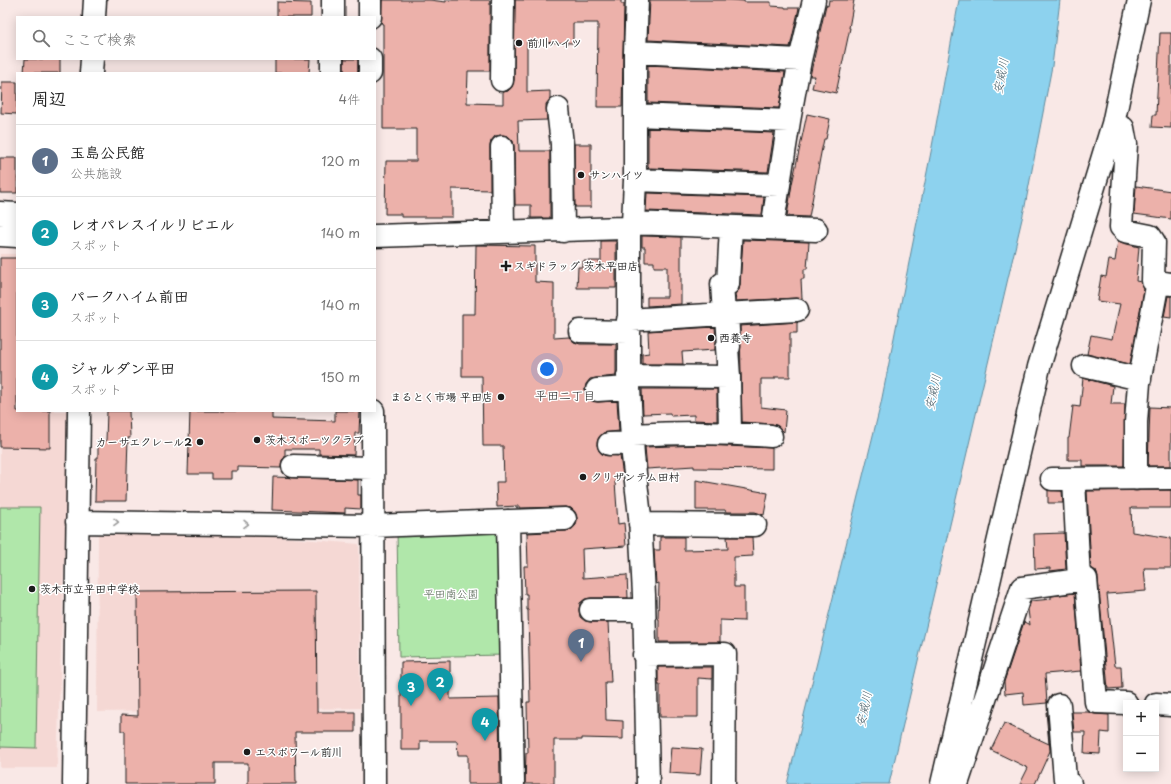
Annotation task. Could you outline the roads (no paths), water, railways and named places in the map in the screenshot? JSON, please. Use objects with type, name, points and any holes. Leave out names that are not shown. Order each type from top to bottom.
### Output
[{"type":"street","points":[[94,16],[95,0]]},
{"type":"street","points":[[333,16],[334,0]]},
{"type":"street","points":[[370,0],[370,16]]},
{"type":"street","points":[[502,80],[503,0]]},
{"type":"street","points":[[637,0],[635,52],[635,180],[631,226],[628,382],[640,524],[644,610],[648,784]]},
{"type":"street","points":[[774,216],[779,195],[779,185],[800,60],[814,0]]},
{"type":"street","points":[[942,784],[1039,367],[1113,124],[1139,0]]},
{"type":"street","points":[[635,52],[800,60]]},
{"type":"street","points":[[91,72],[92,60]]},
{"type":"street","points":[[332,60],[332,72]]},
{"type":"street","points":[[370,60],[370,72]]},
{"type":"street","points":[[558,109],[562,144],[563,231]]},
{"type":"street","points":[[635,114],[789,121]]},
{"type":"street","points":[[1113,124],[1123,128],[1126,144],[1121,227],[1124,231],[1160,236]]},
{"type":"street","points":[[502,147],[504,232]]},
{"type":"street","points":[[635,180],[779,185]]},
{"type":"street","points":[[0,213],[16,214]]},
{"type":"street","points":[[376,236],[563,231],[631,226],[816,230]]},
{"type":"street","points":[[730,433],[727,347],[729,347],[722,284],[728,284],[731,227]]},
{"type":"street","points":[[0,235],[16,236]]},
{"type":"street","points":[[1136,479],[1136,422],[1140,379],[1164,283],[1153,281],[1154,242],[1160,236]]},
{"type":"street","points":[[580,331],[725,314],[797,310]]},
{"type":"street","points":[[1084,366],[1140,379]]},
{"type":"street","points":[[597,390],[628,382],[729,377]]},
{"type":"street","points":[[74,784],[79,412]]},
{"type":"street","points":[[373,412],[374,784]]},
{"type":"street","points":[[609,444],[633,439],[687,432],[771,436]]},
{"type":"street","points":[[293,466],[373,468]]},
{"type":"street","points":[[1052,479],[1171,478]]},
{"type":"street","points":[[1074,479],[1079,580]]},
{"type":"street","points":[[77,522],[373,526],[565,519]]},
{"type":"street","points":[[508,521],[513,784]]},
{"type":"street","points":[[640,524],[754,525]]},
{"type":"street","points":[[957,784],[1022,588],[1086,579],[1096,702],[1123,703]]},
{"type":"street","points":[[591,610],[644,610]]},
{"type":"street","points":[[644,655],[725,654],[724,784]]},
{"type":"street","points":[[1159,704],[1171,705]]},
{"type":"street","points":[[1059,705],[1065,779],[1070,784]]},
{"type":"water","name":"安威川","points":[[959,0],[1060,0],[1052,66],[1025,206],[889,784],[787,784],[881,403],[931,152]]},
{"type":"place","name":"前川ハイツ","points":[[519,43]]},
{"type":"place","name":"サンハイツ","points":[[581,175]]},
{"type":"place","name":"スギドラッグ 茨木平田店","points":[[506,266]]},
{"type":"place","name":"西養寺","points":[[711,338]]},
{"type":"place","name":"まるとく市場 平田店","points":[[501,397]]},
{"type":"place","name":"茨木スポーツクラブ","points":[[257,440]]},
{"type":"place","name":"カーサエクレール2","points":[[200,442]]},
{"type":"place","name":"クリザンテム田村","points":[[583,477]]},
{"type":"place","name":"茨木市立平田中学校","points":[[32,589]]},
{"type":"place","name":"玉島公民館","points":[[581,662]]},
{"type":"place","name":"レオパレスイルリビエル","points":[[440,701]]},
{"type":"place","name":"パークハイム前田","points":[[411,706]]},
{"type":"place","name":"ジャルダン平田","points":[[485,741]]},
{"type":"place","name":"エスポワール前川","points":[[247,752]]},
{"type":"district","name":"平田二丁目","points":[[565,396]]},
{"type":"park label","name":"平田南公園","points":[[451,594]]}]
